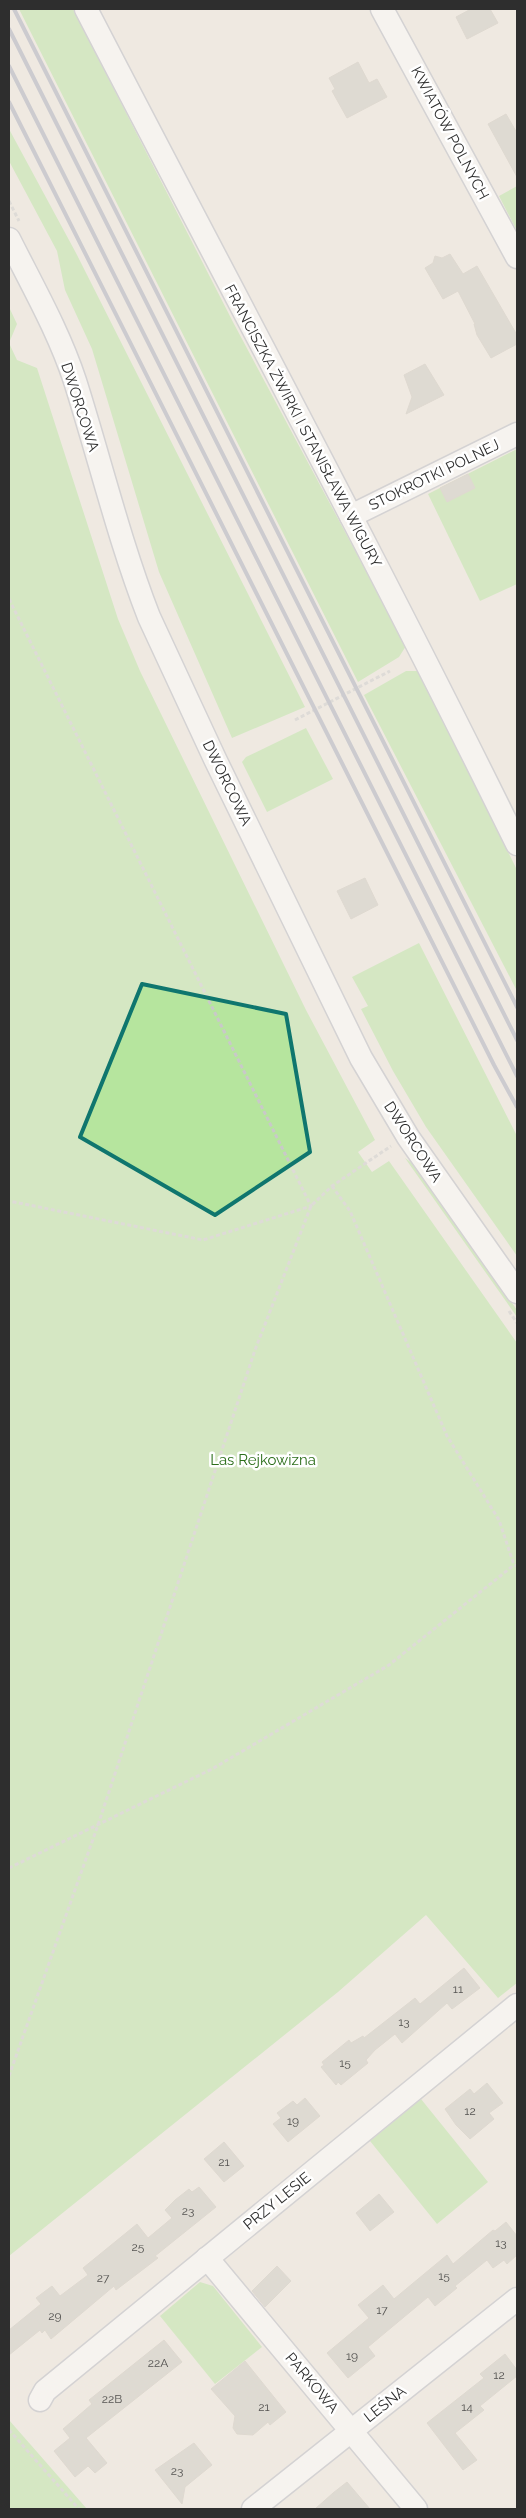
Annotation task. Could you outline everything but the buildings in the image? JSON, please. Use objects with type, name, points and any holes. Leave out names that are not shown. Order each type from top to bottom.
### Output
[{"type":"street","name":"FRANCISZKA ŻWIRKI I STANISŁAWA WIGURY","points":[[86,9],[423,652],[517,844]]},
{"type":"street","name":"KWIATÓW POLNYCH","points":[[382,9],[517,257]]},
{"type":"street","name":"DWORCOWA","points":[[14,231],[42,306],[74,379],[129,564],[149,617],[361,1058],[408,1137],[517,1292]]},
{"type":"street","name":"STOKROTKI POLNEJ","points":[[351,516],[517,434]]},
{"type":"street","name":"PRZY LESIE","points":[[40,2400],[45,2391],[517,2005]]},
{"type":"street","name":"PARKOWA","points":[[207,2258],[416,2509]]},
{"type":"street","name":"LEŚNA","points":[[253,2509],[517,2299]]},
{"type":"path","points":[[9,201],[14,231]]},
{"type":"path","points":[[9,599],[311,1206]]},
{"type":"path","points":[[295,720],[390,671]]},
{"type":"path","points":[[9,2076],[98,1825],[255,1350],[311,1206],[332,1186],[408,1137]]},
{"type":"path","points":[[9,1868],[212,1769],[389,1665],[516,1565],[499,1520],[447,1436],[350,1211],[332,1186]]},
{"type":"path","points":[[9,1200],[203,1240],[311,1206]]},
{"type":"path","points":[[9,2430],[79,2509]]},
{"type":"highlighted area","points":[[142,984],[286,1014],[310,1152],[215,1215],[80,1137]]},
{"type":"green space","points":[[19,9],[73,9],[234,324],[406,646],[399,657],[358,682]]},
{"type":"green space","points":[[9,129],[76,253],[305,707],[232,738],[159,572],[92,349],[65,290],[57,251],[9,161]]},
{"type":"green space","points":[[517,186],[517,231],[499,196]]},
{"type":"green space","points":[[9,307],[17,324],[9,343]]},
{"type":"green space","name":"Las Rejkowizna","points":[[9,343],[17,360],[37,368],[118,619],[140,671],[306,1010],[375,1140],[358,1152],[372,1172],[389,1161],[517,1343],[517,1983],[498,1998],[426,1915],[338,1992],[9,2256]]},
{"type":"green space","points":[[517,449],[517,584],[480,601],[428,494]]},
{"type":"green space","points":[[406,671],[419,671],[517,870],[517,991],[364,695]]},
{"type":"green space","points":[[306,728],[333,779],[267,812],[242,762],[246,757]]},
{"type":"green space","points":[[419,943],[517,1136],[517,1256],[426,1127],[393,1071],[361,1009],[368,1006],[352,977]]},
{"type":"green space","points":[[405,1158],[416,1166],[517,1310],[517,1317]]},
{"type":"green space","points":[[421,2099],[488,2182],[437,2224],[370,2141]]},
{"type":"green space","points":[[200,2282],[213,2286],[262,2347],[215,2384],[160,2316]]},
{"type":"green space","points":[[9,2420],[87,2509],[9,2509]]},
{"type":"railway","points":[[14,9],[517,1007]]},
{"type":"railway","points":[[9,29],[517,1040]]},
{"type":"railway","points":[[9,66],[517,1076]]},
{"type":"railway","points":[[9,102],[494,1065],[517,1107]]}]
